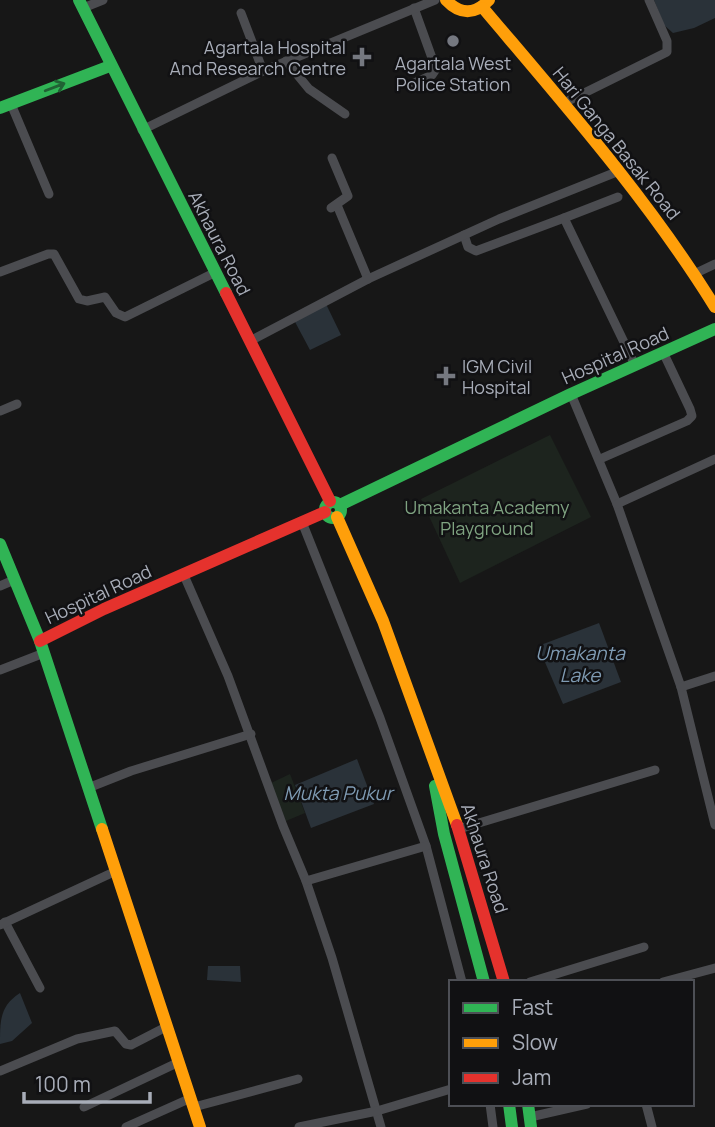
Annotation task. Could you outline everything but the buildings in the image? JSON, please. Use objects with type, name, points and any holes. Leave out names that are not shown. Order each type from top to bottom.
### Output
[{"type":"main road","points":[[446,0],[460,12],[476,12],[486,4]]},
{"type":"main road","name":"Akhaura Road","points":[[81,4],[142,130],[298,433],[383,621],[459,829],[503,980]]},
{"type":"main road","name":"Hari Ganga Basak Road","points":[[486,4],[619,171],[715,307]]},
{"type":"main road","points":[[6,106],[110,66]]},
{"type":"main road","name":"Hospital Road","points":[[42,647],[184,573],[333,509],[571,394],[715,330]]},
{"type":"main road","points":[[0,544],[42,647],[200,1127]]},
{"type":"main road","name":"Akhaura Road","points":[[427,747],[444,834],[483,980]]},
{"type":"main road","points":[[427,747],[494,980]]},
{"type":"main road","points":[[509,1106],[512,1127]]},
{"type":"street","points":[[81,4],[103,0]]},
{"type":"street","points":[[142,130],[263,71],[435,0]]},
{"type":"street","points":[[564,103],[667,52],[667,41],[649,0]]},
{"type":"street","points":[[414,8],[436,69],[432,75],[414,83]]},
{"type":"street","points":[[241,13],[263,71]]},
{"type":"street","points":[[286,61],[309,89],[345,114]]},
{"type":"street","points":[[6,106],[49,194]]},
{"type":"street","points":[[332,158],[348,196],[334,207],[368,279]]},
{"type":"street","points":[[250,341],[368,279],[464,235],[619,171]]},
{"type":"street","points":[[464,235],[468,247],[476,251],[618,197]]},
{"type":"street","points":[[564,218],[635,365]]},
{"type":"street","points":[[0,272],[54,254],[79,299],[87,301],[105,297],[120,317],[125,317],[216,272]]},
{"type":"street","points":[[694,274],[715,264]]},
{"type":"street","points":[[600,459],[687,421],[692,416],[663,352]]},
{"type":"street","points":[[571,394],[600,459],[681,687],[713,796],[715,825]]},
{"type":"street","points":[[0,411],[18,404]]},
{"type":"street","points":[[617,505],[715,459]]},
{"type":"street","points":[[302,522],[380,718],[426,846],[461,980]]},
{"type":"street","points":[[184,573],[251,734],[283,826],[306,881],[332,958],[381,1127]]},
{"type":"street","points":[[0,586],[14,580]]},
{"type":"street","points":[[0,670],[42,647]]},
{"type":"street","points":[[681,687],[715,676]]},
{"type":"street","points":[[88,788],[131,771],[251,734]]},
{"type":"street","points":[[459,829],[656,769]]},
{"type":"street","points":[[306,881],[426,846]]},
{"type":"street","points":[[40,988],[3,924],[116,871]]},
{"type":"street","points":[[537,980],[644,947]]},
{"type":"street","points":[[670,980],[715,968]]},
{"type":"street","points":[[0,1072],[77,1039],[112,1031],[118,1033],[126,1044],[131,1045],[166,1027]]},
{"type":"street","points":[[83,1108],[179,1062]]},
{"type":"street","points":[[126,1127],[192,1103],[299,1079]]},
{"type":"street","points":[[299,1127],[377,1111],[449,1090]]},
{"type":"street","points":[[490,1106],[494,1127]]},
{"type":"street","points":[[528,1119],[579,1106]]},
{"type":"street","points":[[647,1106],[652,1127]]},
{"type":"green space","name":"Umakanta Academy Playground","points":[[550,435],[591,517],[460,583],[421,499]]},
{"type":"green space","points":[[290,774],[305,813],[286,821],[271,783]]},
{"type":"water","points":[[654,0],[715,0],[715,18],[694,28],[673,33],[664,25]]},
{"type":"water","points":[[326,304],[341,335],[310,350],[294,320]]},
{"type":"water","name":"Umakanta Lake","points":[[599,623],[621,682],[563,704],[538,646]]},
{"type":"water","name":"Mukta Pukur","points":[[357,759],[374,804],[311,828],[295,785]]},
{"type":"water","points":[[208,966],[240,966],[241,982],[207,980]]},
{"type":"water","points":[[20,993],[32,1023],[12,1041],[0,1044],[2,1014],[8,1003]]},
{"type":"traffic: fast","points":[[79,0],[226,293]]},
{"type":"traffic: fast","points":[[0,108],[110,66]]},
{"type":"traffic: fast","points":[[340,505],[571,394],[715,329]]},
{"type":"traffic: fast","points":[[330,502],[336,502],[341,510],[339,516],[330,518],[325,513],[325,507],[330,502]]},
{"type":"traffic: fast","points":[[0,544],[40,641],[102,829]]},
{"type":"traffic: fast","points":[[435,786],[444,834],[483,980]]},
{"type":"traffic: fast","points":[[509,1106],[512,1127]]},
{"type":"traffic: fast","points":[[528,1106],[531,1127]]},
{"type":"traffic: slow","points":[[446,0],[462,11],[473,11],[489,0]]},
{"type":"traffic: slow","points":[[483,8],[634,191],[715,307]]},
{"type":"traffic: slow","points":[[337,517],[383,621],[457,825]]},
{"type":"traffic: slow","points":[[102,829],[200,1127]]},
{"type":"traffic: jam","points":[[226,293],[330,501]]},
{"type":"traffic: jam","points":[[40,641],[104,609],[325,512]]},
{"type":"traffic: jam","points":[[457,825],[503,980]]},
{"type":"place","name":"Agartala West Police Station","points":[[453,41]]},
{"type":"place","name":"Agartala Hospital And Research Centre","points":[[362,57]]},
{"type":"place","name":"IGM Civil Hospital","points":[[446,376]]}]
